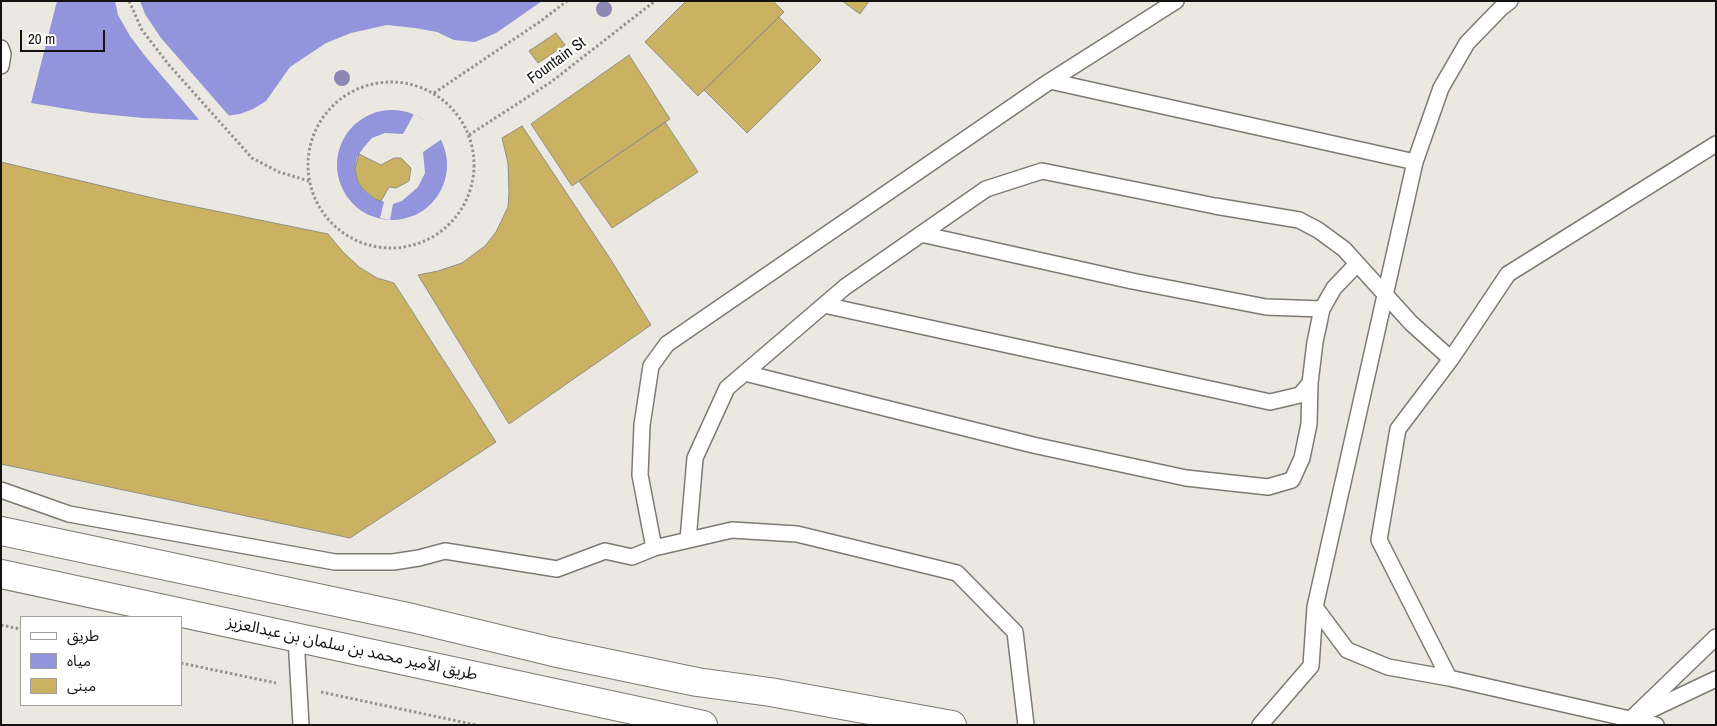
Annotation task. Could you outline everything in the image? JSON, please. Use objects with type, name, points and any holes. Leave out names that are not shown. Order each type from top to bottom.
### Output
[{"type":"street","points":[[1,531],[412,618],[553,652],[697,682],[770,692],[952,725]]},
{"type":"street","name":"طريق الأمير محمد بن سلمان بن عبدالعزيز","points":[[1,574],[703,725]]},
{"type":"lane","points":[[654,548],[640,475],[642,425],[651,366],[666,344],[1050,81],[1176,1]]},
{"type":"lane","points":[[1260,725],[1311,666],[1315,607],[1415,162],[1441,88],[1467,43],[1510,1]]},
{"type":"lane","points":[[1,48],[3,54],[1,66]]},
{"type":"lane","points":[[1050,81],[1415,162]]},
{"type":"lane","points":[[1449,678],[1379,540],[1398,429],[1451,358],[1508,274],[1716,144]]},
{"type":"lane","points":[[688,540],[695,458],[727,388],[845,287],[986,189],[1042,171],[1215,206],[1299,220],[1318,230],[1344,249],[1411,323],[1451,358]]},
{"type":"lane","points":[[921,234],[1132,281],[1266,307],[1322,309]]},
{"type":"lane","points":[[745,373],[1033,445],[1186,478],[1268,488],[1292,480],[1302,458],[1309,424],[1310,383],[1315,342],[1322,309],[1334,288],[1357,264]]},
{"type":"lane","points":[[824,305],[1270,402],[1300,395],[1310,383]]},
{"type":"lane","points":[[1,490],[69,514],[335,562],[393,562],[445,551],[557,570],[605,551],[632,556],[654,548],[732,530],[797,534],[957,573],[1015,632],[1026,725]]},
{"type":"lane","points":[[1315,607],[1347,650],[1388,667],[1449,678],[1656,725]]},
{"type":"lane","points":[[296,637],[301,725]]},
{"type":"lane","points":[[1631,719],[1716,637]]},
{"type":"lane","points":[[1631,719],[1716,679]]},
{"type":"path","points":[[128,1],[142,30],[169,65],[252,158],[280,172],[309,181]]},
{"type":"path","points":[[434,93],[541,21],[567,1]]},
{"type":"path","name":"Fountain St","points":[[469,135],[551,82],[655,1]]},
{"type":"path","points":[[381,81],[408,83],[434,93],[455,111],[469,135],[475,162],[471,189],[459,214],[439,233],[414,245],[387,248],[360,242],[336,228],[318,206],[309,181],[308,153],[316,127],[332,105],[355,89],[381,81]]},
{"type":"path","points":[[1,625],[20,629]]},
{"type":"path","points":[[182,663],[476,725]]},
{"type":"water","points":[[57,1],[542,1],[496,33],[475,42],[454,40],[437,32],[387,25],[351,33],[326,43],[290,67],[266,101],[253,109],[240,114],[196,120],[143,118],[92,113],[31,103]]},
{"type":"water","points":[[392,110],[413,114],[431,126],[443,144],[447,165],[443,186],[431,204],[413,216],[392,220],[371,216],[353,204],[341,186],[337,165],[341,144],[353,126],[371,114]]},
{"type":"pier","points":[[115,1],[140,1],[145,14],[161,38],[231,118],[201,122],[130,36],[118,15]]},
{"type":"pier","points":[[414,114],[433,126],[442,139],[423,152],[425,173],[418,187],[402,201],[393,204],[390,220],[380,218],[384,202],[368,194],[358,182],[355,169],[357,157],[372,138],[385,133],[403,134]]},
{"type":"building","points":[[686,1],[773,1],[784,12],[698,96],[645,42]]},
{"type":"building","points":[[842,1],[869,1],[860,14]]},
{"type":"building","points":[[779,17],[821,60],[747,133],[704,90]]},
{"type":"building","points":[[556,33],[565,45],[538,63],[529,51]]},
{"type":"building","points":[[629,55],[670,119],[572,186],[531,124]]},
{"type":"building","points":[[665,122],[698,172],[612,228],[579,181]]},
{"type":"building","points":[[522,126],[611,260],[651,325],[509,424],[418,275],[462,263],[485,246],[496,232],[508,207],[509,192],[508,163],[502,138]]},
{"type":"building","points":[[359,154],[381,165],[394,158],[401,158],[411,168],[409,181],[396,188],[389,187],[381,201],[375,199],[358,182],[355,169]]},
{"type":"building","points":[[1,162],[157,199],[328,234],[359,267],[377,278],[394,283],[496,442],[350,538],[1,464]]}]
